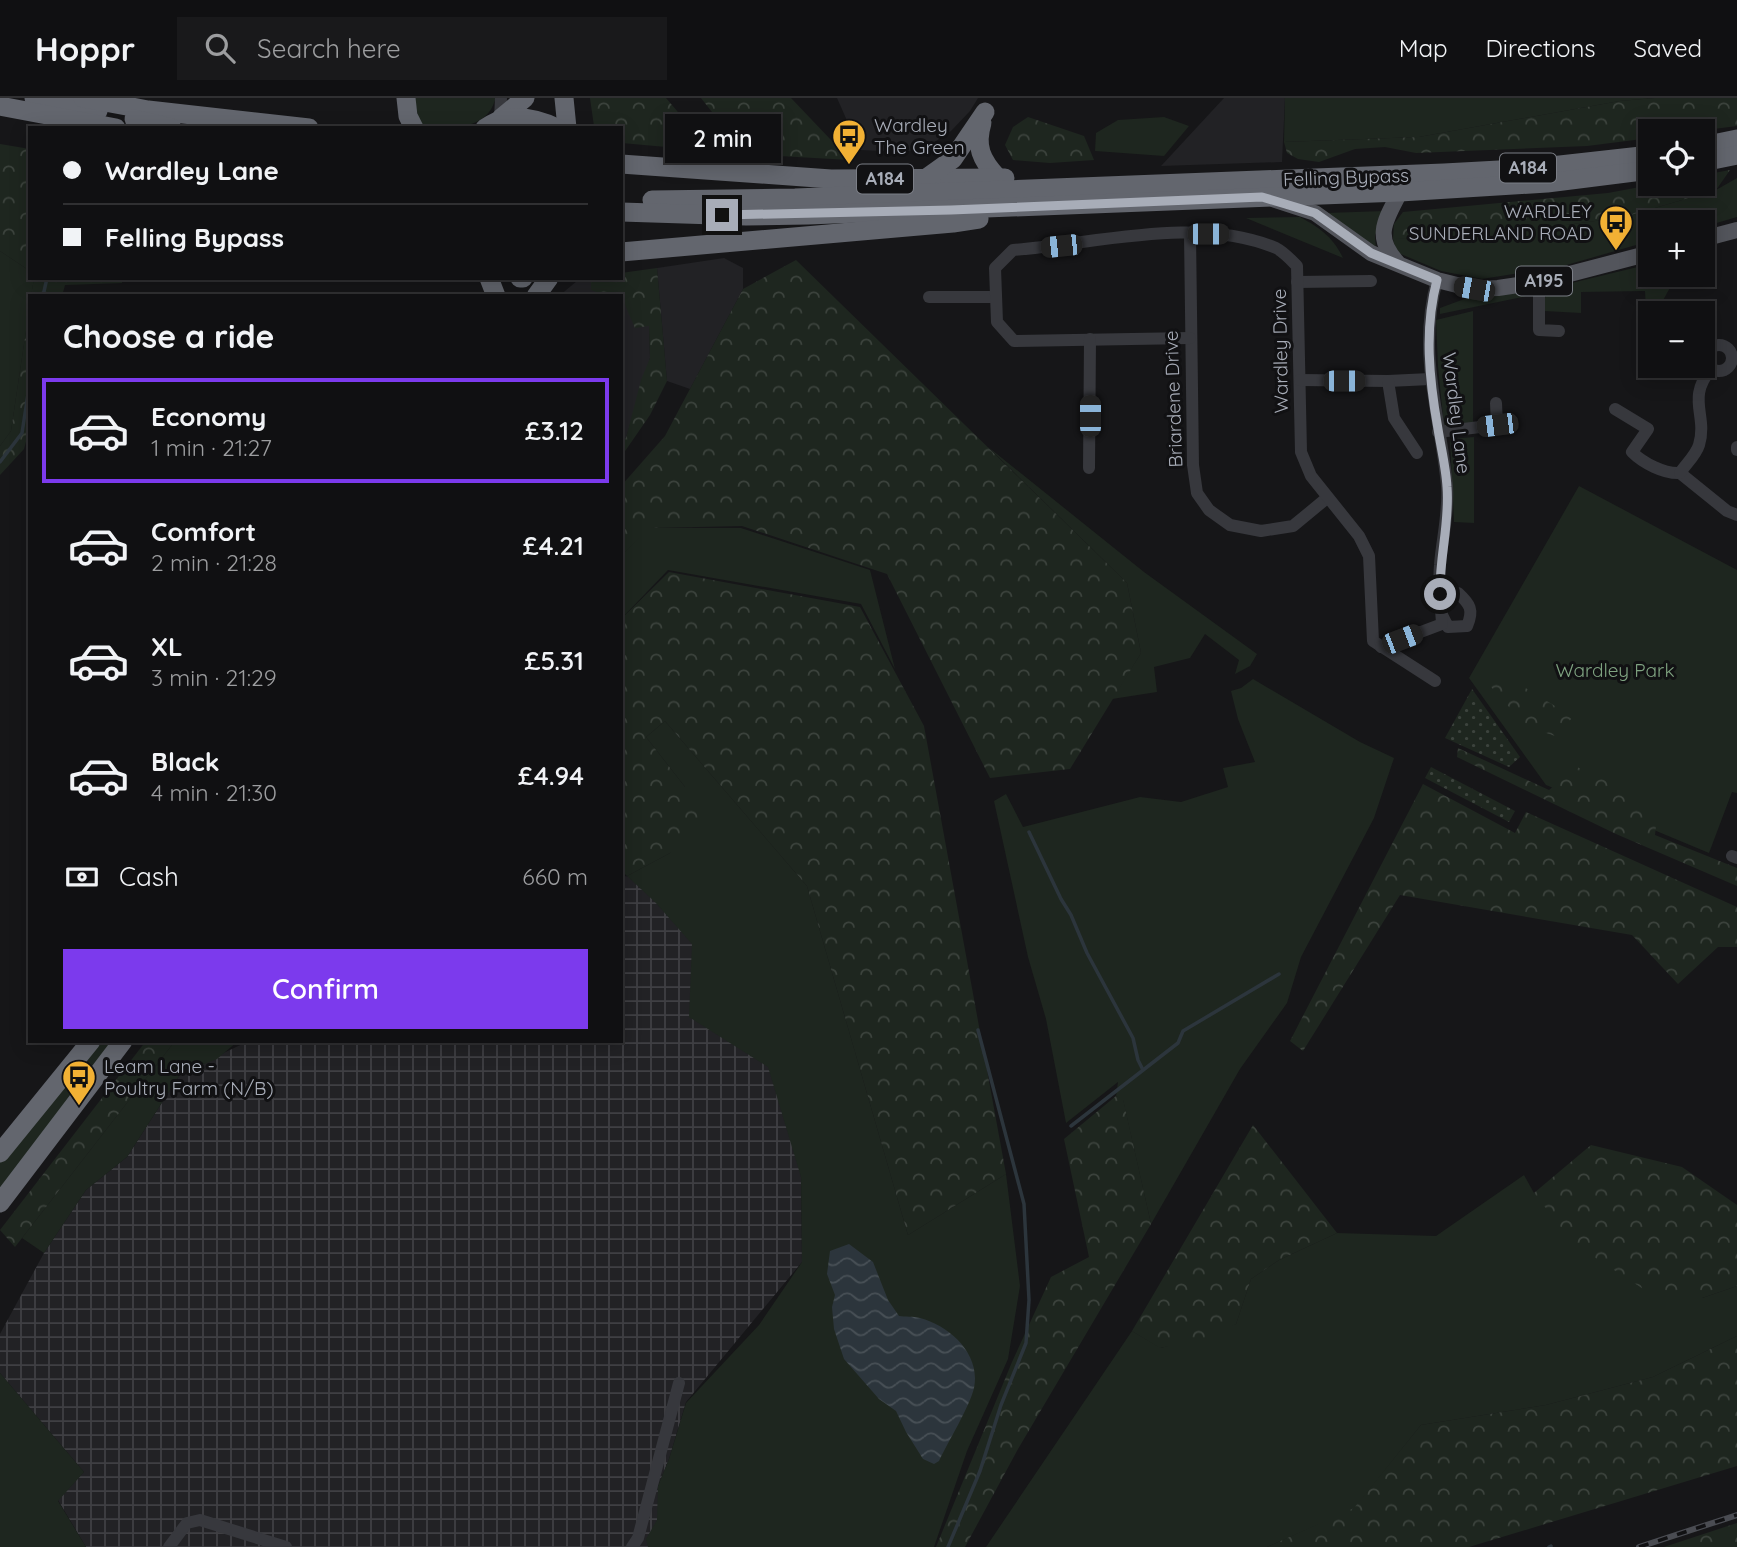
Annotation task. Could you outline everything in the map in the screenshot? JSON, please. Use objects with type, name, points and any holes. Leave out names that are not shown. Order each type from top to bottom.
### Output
[{"type":"highway","points":[[34,98],[163,126]]},
{"type":"highway","points":[[83,98],[148,110],[291,126]]},
{"type":"highway","points":[[406,98],[408,116],[413,126]]},
{"type":"highway","points":[[493,123],[525,98]]},
{"type":"highway","points":[[564,98],[567,126]]},
{"type":"highway","points":[[989,105],[978,135],[978,147],[987,167],[998,178]]},
{"type":"highway","points":[[924,179],[953,159],[989,105]]},
{"type":"highway","points":[[0,106],[105,126]]},
{"type":"highway","points":[[0,116],[42,126]]},
{"type":"highway","points":[[493,123],[514,117],[533,119],[552,126]]},
{"type":"highway","points":[[1715,144],[1737,139]]},
{"type":"highway","points":[[1715,160],[1737,155]]},
{"type":"highway","name":"Felling Bypass","points":[[623,212],[795,198],[1533,168],[1638,156]]},
{"type":"highway","name":"A184","points":[[623,164],[831,179],[1079,178],[1129,185]]},
{"type":"highway","name":"Felling Bypass","points":[[623,200],[692,208],[808,215],[1400,192],[1547,183],[1638,172]]},
{"type":"highway","name":"A184","points":[[623,251],[953,223],[1062,205]]},
{"type":"highway","points":[[538,294],[548,280]]},
{"type":"highway","points":[[0,1153],[90,1043]]},
{"type":"highway","points":[[0,1203],[120,1043]]},
{"type":"main road","points":[[1399,265],[1389,254],[1383,236],[1384,224],[1400,192]]},
{"type":"main road","name":"A195","points":[[1262,197],[1315,213],[1371,253],[1437,280],[1474,289],[1539,282],[1638,256]]},
{"type":"main road","points":[[1715,236],[1737,230]]},
{"type":"street","points":[[493,123],[500,98]]},
{"type":"street","name":"Wardley Drive","points":[[1190,338],[1014,341],[997,322],[995,268],[1013,250],[1163,234],[1227,234],[1279,249],[1297,266],[1301,452],[1311,476],[1359,536],[1369,556],[1373,641],[1381,647]]},
{"type":"street","name":"Briardene Drive","points":[[1190,234],[1193,465],[1197,493],[1209,510],[1230,525],[1261,531],[1293,526],[1327,498]]},
{"type":"street","name":"Wardley Lane","points":[[1437,280],[1431,301],[1428,338],[1430,379],[1447,488],[1439,567],[1442,615]]},
{"type":"street","points":[[1297,282],[1371,281]]},
{"type":"street","points":[[1539,282],[1539,330],[1559,331]]},
{"type":"street","points":[[929,298],[996,297]]},
{"type":"street","points":[[1089,468],[1090,340]]},
{"type":"street","points":[[1715,346],[1728,349],[1732,357],[1725,369],[1715,369]]},
{"type":"street","points":[[1615,409],[1648,429],[1632,452],[1640,461],[1673,473],[1680,472],[1698,449],[1698,392],[1704,378]]},
{"type":"street","points":[[1300,380],[1430,379]]},
{"type":"street","points":[[1388,381],[1394,418],[1417,453]]},
{"type":"street","points":[[1438,432],[1497,425],[1496,403]]},
{"type":"street","points":[[1680,472],[1727,511],[1737,515]]},
{"type":"street","points":[[1440,594],[1458,593],[1469,603],[1472,615],[1467,626],[1457,628],[1448,626],[1442,615]]},
{"type":"street","points":[[1381,647],[1443,624],[1442,615]]},
{"type":"street","points":[[1381,647],[1435,681]]},
{"type":"street","points":[[632,1547],[638,1538],[680,1383]]},
{"type":"street","points":[[169,1547],[187,1523],[200,1520],[286,1547]]},
{"type":"shaded area","points":[[837,98],[978,98],[951,131],[924,149],[900,152],[860,150]]},
{"type":"shaded area","points":[[1224,98],[1285,98],[1282,162],[1161,166]]},
{"type":"shaded area","points":[[724,258],[743,268],[743,289],[690,389],[667,381],[657,268]]},
{"type":"shaded area","points":[[596,280],[615,294],[561,294],[577,281]]},
{"type":"shaded area","points":[[623,300],[649,325],[650,358],[623,441]]},
{"type":"shaded area","points":[[623,876],[687,880],[778,980],[801,1177],[802,1262],[686,1402],[658,1486],[906,1547],[86,1547],[58,1500],[84,1472],[0,1373],[0,1334],[44,1253],[86,1190],[127,1157],[181,1073],[245,1043],[623,1043]]},
{"type":"green space","points":[[414,98],[495,98],[484,117],[466,126],[420,125]]},
{"type":"green space","points":[[590,98],[666,98],[711,151],[623,143],[623,126],[594,126]]},
{"type":"green space","points":[[701,98],[791,98],[850,160],[745,154]]},
{"type":"green space","points":[[1285,98],[1655,98],[1620,101],[1419,137],[1284,142]]},
{"type":"green space","points":[[1655,98],[1737,98],[1737,126],[1715,129],[1715,119],[1638,119],[1638,140],[1587,146],[1416,153],[1385,147],[1355,149],[1319,162],[1298,159],[1287,153],[1284,142],[1419,137],[1620,101]]},
{"type":"green space","points":[[1028,117],[1084,136],[1094,160],[1050,163],[1013,160],[1005,145],[1013,127]]},
{"type":"green space","points":[[1164,117],[1189,126],[1164,156],[1095,151],[1096,133],[1118,120]]},
{"type":"green space","points":[[0,144],[28,149],[28,270],[0,251]]},
{"type":"green space","points":[[1730,170],[1715,190],[1715,173]]},
{"type":"green space","points":[[1737,178],[1737,217],[1715,223],[1715,210],[1648,210],[1696,196],[1715,196],[1716,190]]},
{"type":"green space","points":[[1638,187],[1638,196],[1696,196],[1648,210],[1638,210],[1638,213],[1624,217],[1471,238],[1393,239],[1394,224],[1403,212],[1608,193]]},
{"type":"green space","points":[[1384,211],[1375,235],[1376,250],[1326,213]]},
{"type":"green space","points":[[1638,213],[1638,244],[1563,266],[1482,279],[1441,271],[1396,252],[1393,239],[1471,238]]},
{"type":"green space","points":[[1300,217],[1325,234],[1343,258],[1246,218]]},
{"type":"green space","points":[[0,251],[28,270],[28,280],[34,280],[32,294],[28,294],[28,318],[11,431],[0,446]]},
{"type":"green space","points":[[796,260],[1127,583],[1141,653],[1070,769],[990,778],[887,574],[742,526],[650,528],[623,554],[623,484],[665,436],[743,289]]},
{"type":"green space","points":[[1638,267],[1638,287],[1670,287],[1663,301],[1646,301],[1645,291],[1581,292],[1581,313],[1544,311],[1546,295],[1559,286]]},
{"type":"green space","points":[[657,268],[667,381],[650,415],[623,454],[623,440],[626,438],[641,380],[650,358],[649,326],[635,328],[623,301],[623,294],[602,294],[591,290],[591,280],[623,280],[623,273]]},
{"type":"green space","points":[[34,280],[122,280],[122,283],[65,285],[63,294],[31,294]]},
{"type":"green space","points":[[1520,292],[1527,296],[1440,314],[1440,308],[1467,298]]},
{"type":"green space","points":[[1473,311],[1473,423],[1444,426],[1436,320]]},
{"type":"green space","points":[[28,317],[28,434],[24,449],[0,475],[0,446],[11,431]]},
{"type":"green space","points":[[1474,437],[1474,523],[1454,522],[1450,439]]},
{"type":"green space","points":[[987,446],[1144,572],[1257,654],[1250,666],[1235,674],[1239,660],[1205,634],[1190,658],[1154,667],[1157,692],[1112,699],[1141,653],[1127,583]]},
{"type":"green space","name":"Wardley Park","points":[[1579,486],[1737,570],[1737,793],[1732,792],[1709,853],[1546,785],[1469,678]]},
{"type":"green space","points":[[649,528],[741,528],[870,570],[895,669],[861,604],[668,570],[623,617],[623,554]]},
{"type":"green space","points":[[669,572],[860,607],[924,726],[1006,1174],[908,1235],[807,886],[665,721],[646,737],[685,787],[700,819],[670,853],[627,876],[623,872],[623,617]]},
{"type":"green space","points":[[1488,665],[1573,717],[1555,736],[1526,726],[1484,679]]},
{"type":"green space","points":[[1253,679],[1360,742],[1394,758],[1374,818],[1301,957],[1287,1003],[1240,1069],[1151,1224],[1123,1100],[1116,1096],[1118,1082],[1066,1123],[1046,1019],[1028,957],[994,801],[1006,794],[1023,827],[1140,797],[1181,802],[1228,787],[1223,768],[1255,762],[1238,719],[1231,691],[1241,688]]},
{"type":"green space","points":[[1472,689],[1520,757],[1509,767],[1445,738]]},
{"type":"green space","points":[[665,721],[807,886],[908,1235],[1006,1174],[1020,1286],[1008,1359],[967,1451],[934,1547],[648,1547],[646,1539],[657,1520],[658,1486],[686,1403],[759,1325],[802,1262],[801,1177],[768,1067],[689,1017],[692,944],[655,902],[627,876],[670,853],[685,787],[646,737]]},
{"type":"green space","points":[[1458,748],[1549,790],[1577,767],[1614,784],[1657,816],[1655,835],[1737,868],[1737,886],[1616,834],[1457,757]]},
{"type":"green space","points":[[1431,767],[1515,811],[1509,822],[1425,778]]},
{"type":"green space","points":[[1423,784],[1515,833],[1526,812],[1737,907],[1737,947],[1718,947],[1678,984],[1632,935],[1400,895],[1303,1051],[1290,1041]]},
{"type":"green space","points":[[98,1043],[113,1043],[0,1193],[0,1162]]},
{"type":"green space","points":[[144,1043],[173,1043],[15,1247],[0,1230]]},
{"type":"green space","points":[[173,1043],[236,1043],[217,1059],[181,1073],[127,1157],[86,1190],[44,1253],[22,1238]]},
{"type":"green space","points":[[1116,1096],[1123,1099],[1151,1224],[1018,1449],[965,1547],[936,1547],[1012,1362],[1051,1277],[1089,1257],[1064,1139]]},
{"type":"green space","points":[[1253,1125],[1337,1233],[1279,1260],[1251,1279],[1236,1324],[1207,1338],[1160,1348],[1132,1331]]},
{"type":"green space","points":[[1591,1145],[1682,1167],[1737,1205],[1737,1286],[1702,1298],[1651,1294],[1574,1244],[1534,1193]]},
{"type":"green space","points":[[1524,1175],[1534,1193],[1702,1298],[1737,1286],[1737,1336],[1653,1377],[1546,1405],[1421,1425],[1354,1509],[1267,1547],[986,1547],[1132,1331],[1161,1348],[1236,1324],[1251,1279],[1279,1260],[1337,1233],[1436,1236]]},
{"type":"green space","points":[[1737,1336],[1737,1466],[1469,1547],[1267,1547],[1354,1508],[1421,1425],[1546,1405],[1653,1377]]},
{"type":"green space","points":[[0,1373],[84,1472],[58,1501],[86,1547],[0,1547]]},
{"type":"green space","points":[[1737,1523],[1737,1547],[1664,1547]]},
{"type":"water","points":[[849,1244],[873,1262],[888,1300],[899,1316],[920,1318],[942,1328],[961,1343],[973,1364],[975,1376],[972,1396],[939,1461],[934,1464],[923,1459],[896,1411],[879,1399],[844,1359],[834,1329],[832,1307],[835,1295],[827,1274],[830,1251]]},
{"type":"waterway","points":[[43,294],[47,280]]},
{"type":"waterway","points":[[0,462],[22,433],[28,394]]},
{"type":"waterway","points":[[1029,832],[1087,953],[1133,1038],[1143,1070]]},
{"type":"waterway","points":[[1071,1126],[1178,1043],[1183,1031],[1279,974]]},
{"type":"waterway","points":[[948,1547],[980,1471],[1001,1405],[1026,1343],[1029,1300],[1024,1204],[978,1030]]},
{"type":"railway","points":[[1639,1547],[1737,1515]]},
{"type":"place","name":"Wardley The Green","points":[[849,166]]},
{"type":"place","name":"WARDLEY SUNDERLAND ROAD","points":[[1616,252]]},
{"type":"place","name":"Leam Lane - Poultry Farm (N/B)","points":[[79,1107]]},
{"type":"route","points":[[722,215],[808,215],[1262,197],[1315,213],[1371,253],[1437,280],[1431,301],[1428,338],[1430,379],[1447,488],[1439,567],[1440,594]]}]
